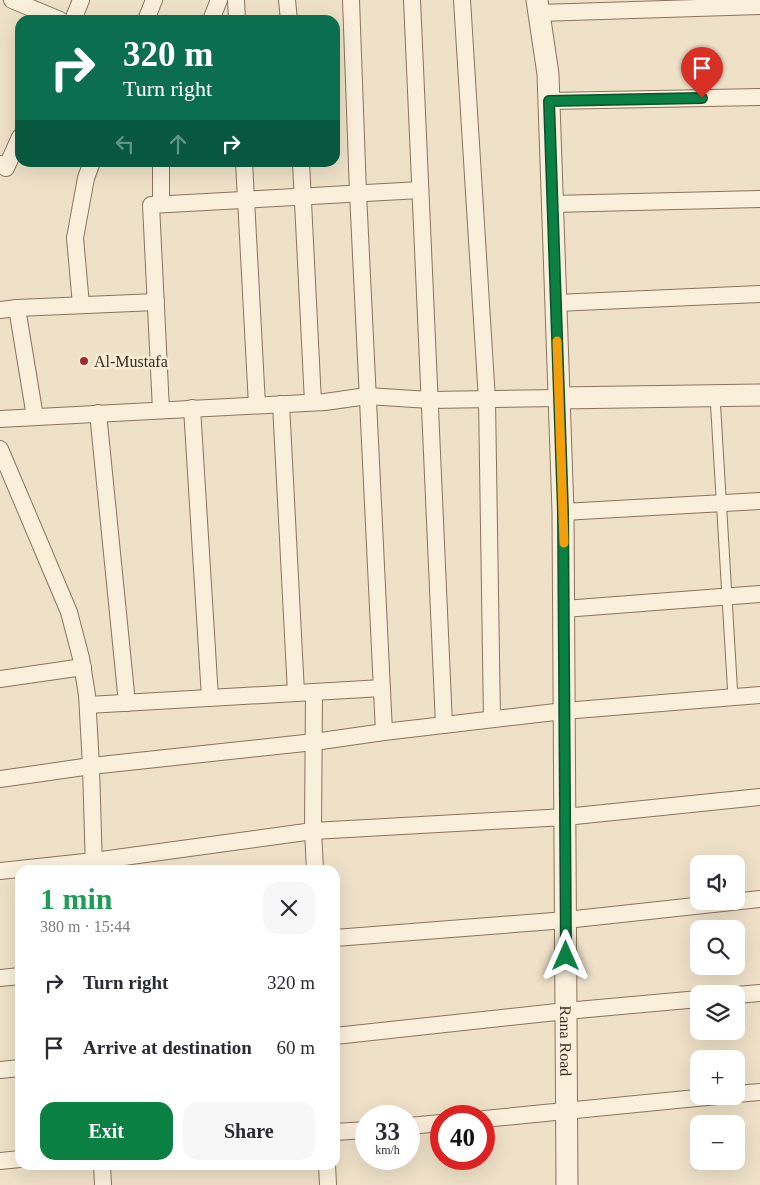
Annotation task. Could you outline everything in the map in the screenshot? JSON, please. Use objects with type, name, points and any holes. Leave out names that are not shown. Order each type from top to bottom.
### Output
[{"type":"street","points":[[12,0],[48,15]]},
{"type":"street","points":[[75,15],[81,0]]},
{"type":"street","points":[[148,15],[154,0]]},
{"type":"street","points":[[213,15],[219,0]]},
{"type":"street","points":[[236,0],[237,15]]},
{"type":"street","points":[[287,0],[288,15]]},
{"type":"street","points":[[351,0],[358,193],[384,732]]},
{"type":"street","points":[[412,0],[444,725]]},
{"type":"street","points":[[462,0],[487,400],[492,719]]},
{"type":"street","points":[[538,7],[760,6]]},
{"type":"street","name":"Rana Road","points":[[538,7],[548,74],[563,512],[567,1185]]},
{"type":"street","points":[[549,101],[760,97]]},
{"type":"street","points":[[2,169],[15,146]]},
{"type":"street","points":[[81,305],[75,238],[86,178],[90,167]]},
{"type":"street","points":[[161,167],[161,204]]},
{"type":"street","points":[[244,167],[257,405]]},
{"type":"street","points":[[300,167],[313,402]]},
{"type":"street","points":[[161,410],[151,205],[420,190]]},
{"type":"street","points":[[552,204],[760,199]]},
{"type":"street","points":[[556,303],[760,294]]},
{"type":"street","points":[[0,310],[156,302]]},
{"type":"street","points":[[17,308],[35,417]]},
{"type":"street","points":[[0,419],[282,404],[368,396],[430,400],[487,400],[760,395]]},
{"type":"street","points":[[282,404],[296,693]]},
{"type":"street","points":[[192,408],[210,698]]},
{"type":"street","points":[[98,413],[128,702]]},
{"type":"street","points":[[0,449],[69,612],[83,667],[88,705],[94,865],[313,831],[565,816],[760,797]]},
{"type":"street","points":[[563,512],[760,501]]},
{"type":"street","points":[[564,609],[760,594]]},
{"type":"street","points":[[0,679],[83,667]]},
{"type":"street","points":[[88,705],[382,688]]},
{"type":"street","points":[[314,692],[313,831],[315,865]]},
{"type":"street","points":[[0,779],[91,766],[314,742],[564,711],[760,695]]},
{"type":"street","points":[[0,871],[15,870]]},
{"type":"street","points":[[340,938],[566,920],[760,899]]},
{"type":"street","points":[[0,978],[15,976]]},
{"type":"street","points":[[745,994],[760,993]]},
{"type":"street","points":[[340,1035],[690,999]]},
{"type":"street","points":[[0,1070],[15,1068]]},
{"type":"street","points":[[745,1093],[760,1092]]},
{"type":"street","points":[[495,1118],[690,1099]]},
{"type":"street","points":[[340,1132],[355,1131]]},
{"type":"street","points":[[0,1161],[15,1160]]},
{"type":"street","points":[[102,1170],[102,1185]]},
{"type":"street","points":[[327,1170],[328,1185]]},
{"type":"lane","points":[[714,396],[733,698]]},
{"type":"slow traffic","points":[[557,341],[564,543]]},
{"type":"place","name":"Al-Mustafa","points":[[84,361]]},
{"type":"route","points":[[566,956],[563,512],[549,101],[702,98]]}]
